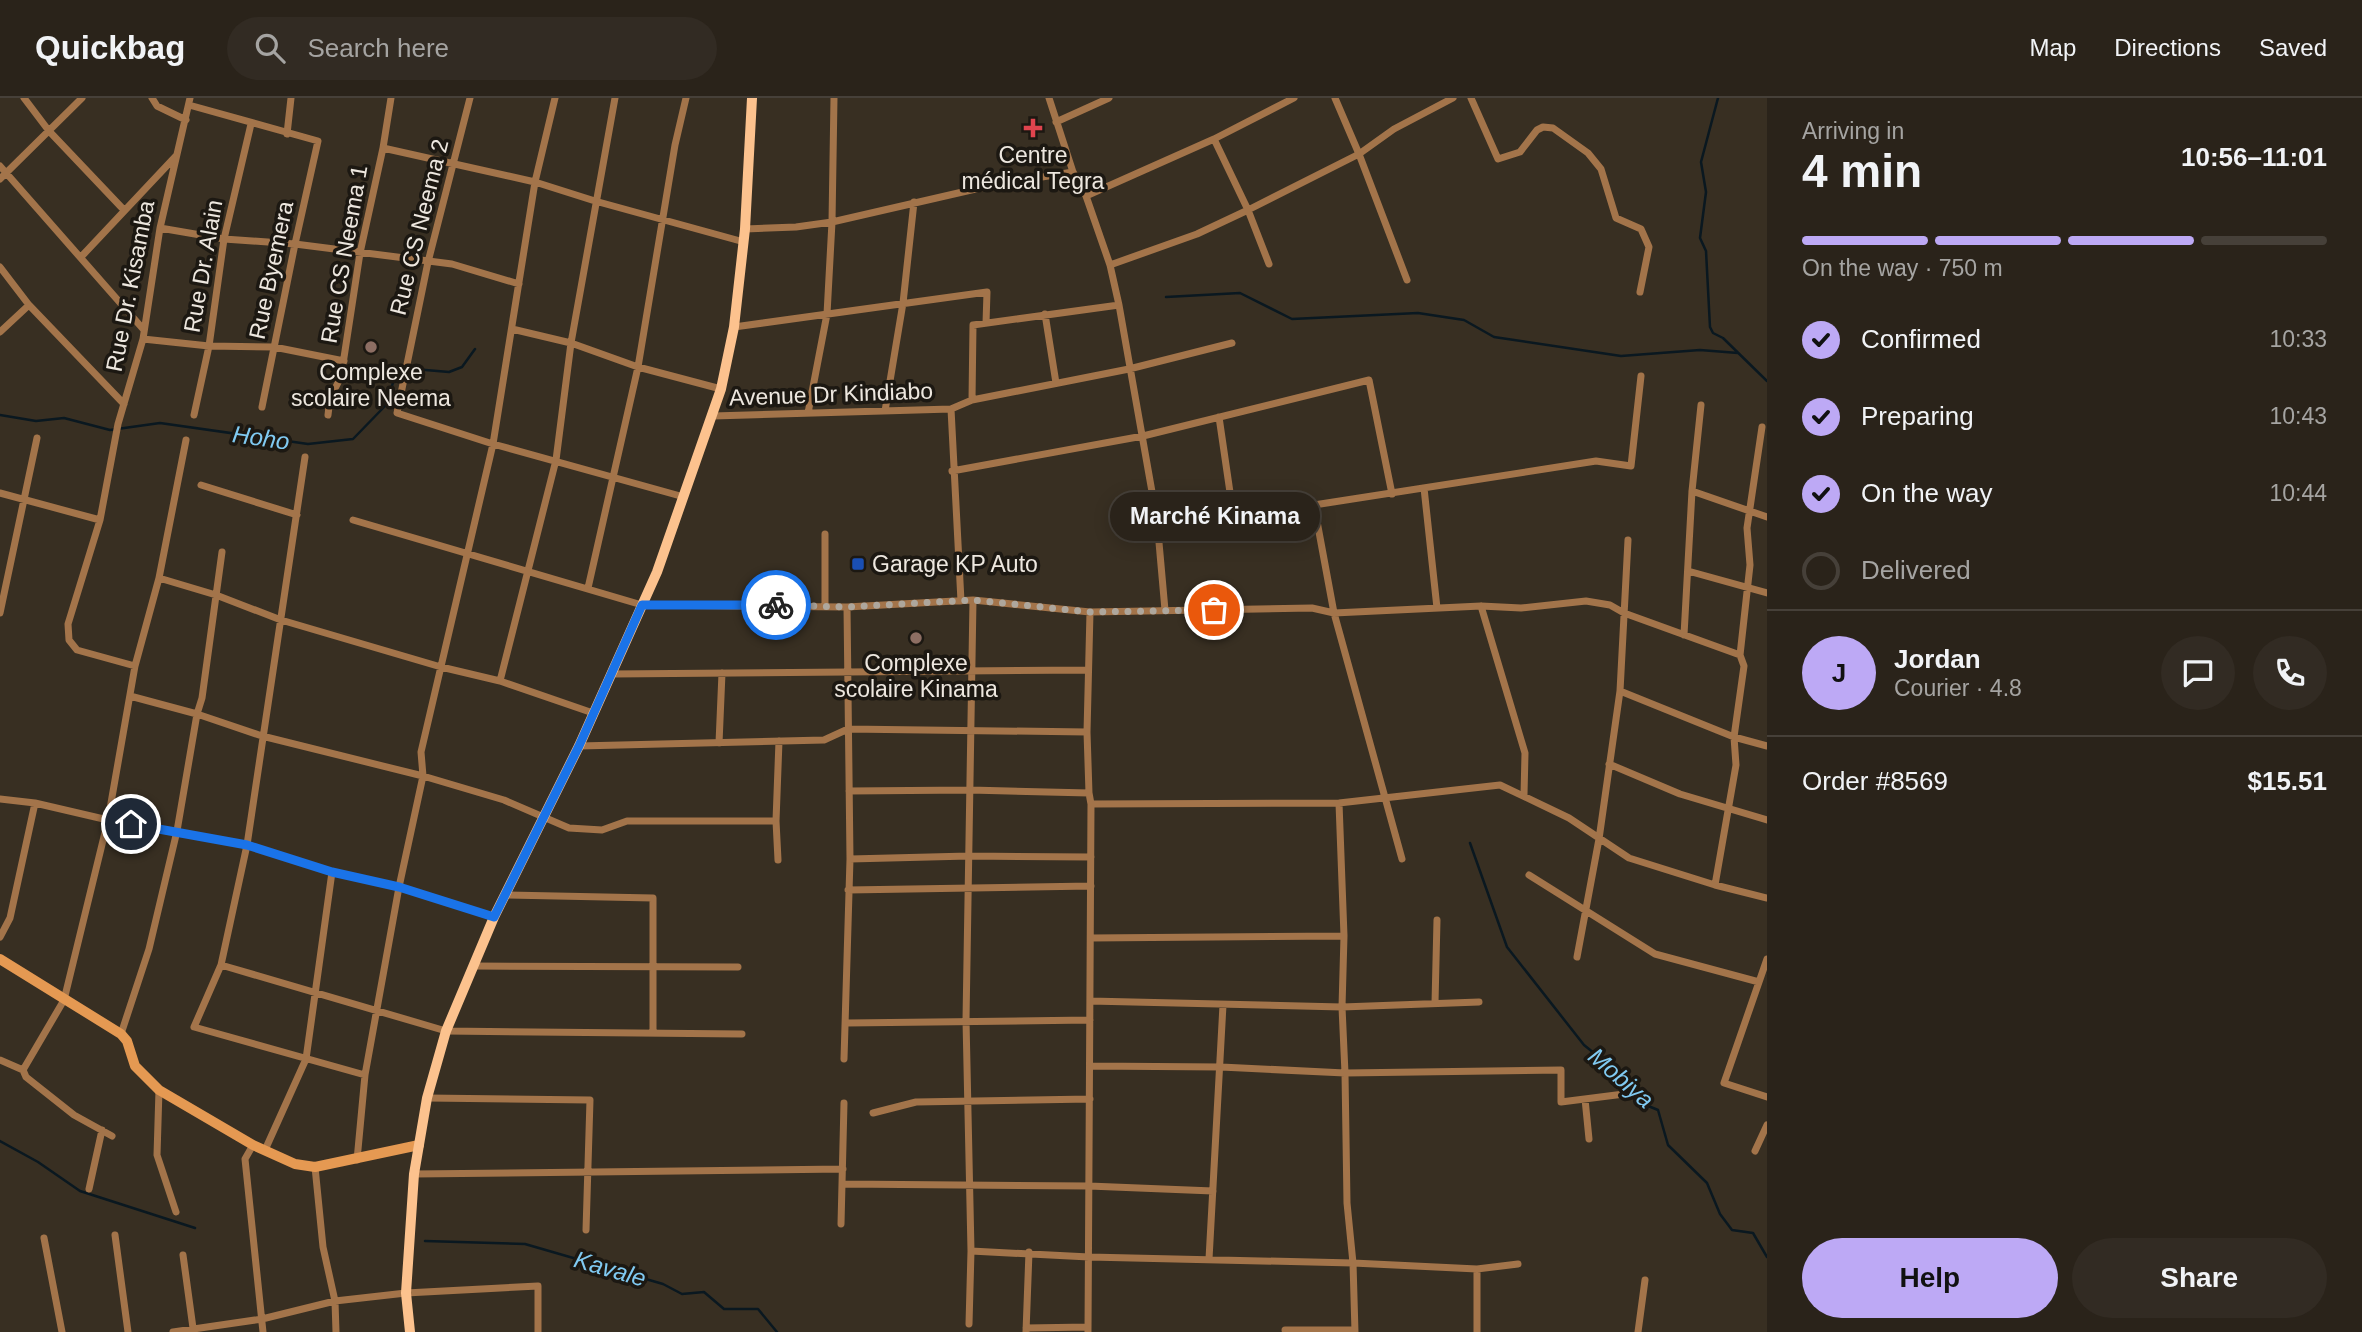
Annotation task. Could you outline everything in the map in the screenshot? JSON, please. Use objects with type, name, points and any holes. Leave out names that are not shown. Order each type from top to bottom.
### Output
[{"type":"main road","points":[[410,1332],[406,1293],[414,1174],[428,1098],[446,1031],[494,917],[579,746],[657,572],[721,389],[734,327],[744,242],[752,98]]},
{"type":"street","points":[[24,98],[50,131],[124,210]]},
{"type":"street","points":[[3,176],[82,98]]},
{"type":"street","points":[[152,98],[157,106],[186,120]]},
{"type":"street","points":[[189,102],[287,134],[291,98]]},
{"type":"street","name":"Rue CS Neema 1","points":[[328,415],[330,398],[341,377],[360,253],[391,98]]},
{"type":"street","name":"Rue CS Neema 2","points":[[470,98],[428,262],[397,413],[494,444]]},
{"type":"street","points":[[357,1160],[365,1075],[422,776],[421,752],[494,444],[535,182],[555,98]]},
{"type":"street","points":[[500,681],[556,460],[571,343],[615,98]]},
{"type":"street","points":[[588,588],[615,479],[638,367],[675,145],[686,98]]},
{"type":"street","points":[[808,414],[827,314],[834,98]]},
{"type":"street","points":[[1049,98],[1073,173],[1086,196],[1110,265],[1119,304],[1157,520],[1166,610]]},
{"type":"street","points":[[1056,122],[1109,98]]},
{"type":"street","points":[[1086,196],[1214,139],[1294,98]]},
{"type":"street","points":[[1335,98],[1407,280]]},
{"type":"street","points":[[1110,265],[1197,234],[1359,153],[1394,129],[1453,98]]},
{"type":"street","points":[[1471,98],[1498,159],[1520,152],[1537,130],[1543,127],[1553,128],[1588,153],[1601,169],[1616,218],[1641,229],[1649,247],[1640,292]]},
{"type":"street","name":"Rue Dr. Kisamba","points":[[135,666],[77,650],[69,640],[68,624],[100,520],[118,425],[143,339],[160,228],[189,102]]},
{"type":"street","name":"Rue Dr. Alain","points":[[194,415],[209,346],[224,239],[251,124]]},
{"type":"street","name":"Rue Byemera","points":[[262,407],[318,141],[287,134]]},
{"type":"street","points":[[1214,139],[1248,209],[1269,264]]},
{"type":"street","points":[[383,148],[535,182],[744,242]]},
{"type":"street","name":"Rue Dr. Kisamba","points":[[80,257],[176,155]]},
{"type":"street","points":[[0,166],[3,176],[144,330]]},
{"type":"street","points":[[745,229],[832,222],[914,202],[1073,173]]},
{"type":"street","points":[[885,411],[903,303],[914,202]]},
{"type":"street","points":[[160,228],[224,239],[295,244],[452,264],[519,284]]},
{"type":"street","points":[[0,267],[29,305],[124,404]]},
{"type":"street","points":[[734,327],[987,292],[986,323]]},
{"type":"street","points":[[972,400],[973,325],[1119,304]]},
{"type":"street","points":[[0,332],[29,305]]},
{"type":"street","points":[[1045,314],[1056,383]]},
{"type":"street","points":[[512,329],[571,343],[638,367],[721,389]]},
{"type":"street","points":[[143,339],[209,346],[274,347],[344,361]]},
{"type":"street","points":[[961,601],[952,471],[951,410],[972,400],[1129,369],[1232,343]]},
{"type":"street","points":[[1157,520],[1232,506],[1314,505],[1596,461],[1631,466],[1641,376]]},
{"type":"street","points":[[952,471],[1143,436],[1369,380],[1392,494]]},
{"type":"street","points":[[1684,635],[1692,491],[1701,405]]},
{"type":"street","name":"Avenue Dr Kindiabo","points":[[713,416],[951,410]]},
{"type":"street","points":[[1219,417],[1232,506]]},
{"type":"street","points":[[1715,885],[1736,765],[1734,737],[1744,666],[1740,655],[1750,565],[1746,528],[1762,427]]},
{"type":"street","points":[[0,613],[37,438]]},
{"type":"street","points":[[23,1070],[64,1000],[108,820],[135,666],[159,578],[186,440]]},
{"type":"street","points":[[494,444],[684,496]]},
{"type":"street","points":[[305,457],[247,845],[221,965],[194,1027],[365,1075]]},
{"type":"street","points":[[201,485],[297,515]]},
{"type":"street","points":[[1424,488],[1437,608]]},
{"type":"street","points":[[1692,491],[1767,517]]},
{"type":"street","points":[[0,493],[100,520]]},
{"type":"street","points":[[1314,505],[1334,613],[1402,859]]},
{"type":"street","points":[[353,520],[642,605],[847,607],[973,600],[1090,612],[1312,608],[1334,613],[1481,606],[1521,607],[1586,601],[1610,605],[1624,613],[1740,655]]},
{"type":"street","points":[[825,534],[825,605]]},
{"type":"street","points":[[1577,957],[1599,839],[1620,691],[1628,540]]},
{"type":"street","points":[[121,1034],[149,949],[177,831],[202,698],[222,552]]},
{"type":"street","points":[[1688,570],[1767,593]]},
{"type":"street","points":[[159,578],[216,595],[281,620],[441,667],[500,681],[593,713]]},
{"type":"street","points":[[969,1324],[971,1251],[966,1020],[973,600]]},
{"type":"street","points":[[1481,606],[1525,753],[1524,795]]},
{"type":"street","points":[[844,1059],[850,859],[847,607]]},
{"type":"street","points":[[1029,1252],[1026,1330],[1088,1330],[1091,804],[1087,733],[1090,612]]},
{"type":"street","points":[[612,674],[1088,670]]},
{"type":"street","points":[[719,743],[722,673]]},
{"type":"street","points":[[1620,691],[1734,737],[1767,746]]},
{"type":"street","points":[[130,696],[197,714],[262,736],[422,776],[504,800],[569,828],[602,830],[627,821],[776,821]]},
{"type":"street","points":[[579,746],[824,740],[848,729],[1087,733]]},
{"type":"street","points":[[778,860],[776,821],[779,741]]},
{"type":"street","points":[[1609,764],[1680,794],[1767,820]]},
{"type":"street","points":[[1091,804],[1339,803],[1500,785],[1569,818],[1629,858],[1767,898]]},
{"type":"street","points":[[849,791],[1089,793]]},
{"type":"street","points":[[0,799],[35,803],[108,820],[247,845],[332,872],[399,887],[494,917]]},
{"type":"street","points":[[0,937],[10,918],[35,803]]},
{"type":"street","points":[[1285,1330],[1355,1331],[1353,1263],[1346,1203],[1342,1007],[1344,936],[1339,803]]},
{"type":"street","points":[[850,859],[1091,857]]},
{"type":"street","points":[[265,1150],[306,1059],[332,872]]},
{"type":"street","points":[[1529,875],[1655,954],[1759,982]]},
{"type":"street","points":[[848,890],[1091,886]]},
{"type":"street","points":[[505,895],[653,898],[653,1033]]},
{"type":"street","points":[[1436,1003],[1437,920]]},
{"type":"street","points":[[1091,937],[1344,936]]},
{"type":"street","points":[[0,959],[121,1034],[127,1041],[135,1066],[159,1090],[253,1145],[295,1164],[315,1167],[419,1145]]},
{"type":"street","points":[[1767,959],[1724,1083],[1767,1097]]},
{"type":"street","points":[[221,965],[446,1031],[742,1034]]},
{"type":"street","points":[[473,966],[738,967]]},
{"type":"street","points":[[1090,1001],[1342,1007],[1479,1002]]},
{"type":"street","points":[[1209,1259],[1223,1005]]},
{"type":"street","points":[[847,1023],[1090,1020]]},
{"type":"street","points":[[0,1060],[23,1070],[26,1077],[74,1115],[112,1136]]},
{"type":"street","points":[[1090,1066],[1221,1067],[1345,1073],[1561,1070],[1561,1102],[1624,1094]]},
{"type":"street","points":[[159,1090],[157,1154],[176,1212]]},
{"type":"street","points":[[428,1098],[590,1100],[586,1230]]},
{"type":"street","points":[[873,1113],[916,1102],[1090,1099]]},
{"type":"street","points":[[1585,1099],[1590,1139]]},
{"type":"street","points":[[841,1224],[844,1103]]},
{"type":"street","points":[[1755,1151],[1767,1125]]},
{"type":"street","points":[[89,1189],[102,1130]]},
{"type":"street","points":[[253,1145],[245,1159],[263,1332]]},
{"type":"street","points":[[315,1167],[323,1247],[335,1301],[335,1332]]},
{"type":"street","points":[[414,1174],[843,1169]]},
{"type":"street","points":[[843,1184],[1089,1186],[1213,1191]]},
{"type":"street","points":[[114,1235],[128,1332]]},
{"type":"street","points":[[44,1238],[62,1332]]},
{"type":"street","points":[[971,1251],[1477,1269],[1518,1264]]},
{"type":"street","points":[[183,1255],[193,1328]]},
{"type":"street","points":[[1477,1269],[1477,1332]]},
{"type":"street","points":[[1638,1332],[1645,1280]]},
{"type":"street","points":[[173,1332],[262,1319],[335,1301],[406,1293],[538,1286],[538,1332]]},
{"type":"waterway","points":[[1718,98],[1701,162],[1706,192],[1700,238],[1706,251],[1710,327],[1713,333],[1723,338],[1767,381]]},
{"type":"waterway","points":[[1166,297],[1240,293],[1292,319],[1418,313],[1464,320],[1494,337],[1621,356],[1700,350],[1738,353]]},
{"type":"waterway","name":"Hoho","points":[[0,415],[36,421],[64,418],[110,430],[160,423],[308,444],[353,439],[386,405],[396,373],[402,368],[449,372],[462,367],[475,349]]},
{"type":"waterway","name":"Mobiya","points":[[1470,843],[1507,947],[1584,1045],[1631,1083],[1641,1103],[1658,1110],[1668,1145],[1707,1183],[1720,1214],[1732,1230],[1753,1233],[1767,1257]]},
{"type":"waterway","points":[[0,1141],[38,1162],[80,1191],[195,1228]]},
{"type":"waterway","name":"Kavale","points":[[425,1241],[525,1244],[663,1284],[682,1294],[704,1292],[724,1309],[758,1309],[777,1332]]},
{"type":"way so far","points":[[776,605],[847,607],[973,600],[1090,612],[1214,610]]},
{"type":"place","name":"Centre médical Tegra","points":[[1033,128]]},
{"type":"place","name":"Complexe scolaire Neema","points":[[371,347]]},
{"type":"place","name":"Garage KP Auto","points":[[858,564]]},
{"type":"place","name":"Marché Kinama","points":[[1214,610]]},
{"type":"place","name":"Complexe scolaire Kinama","points":[[916,638]]},
{"type":"route","points":[[131,824],[247,845],[332,872],[399,887],[494,917],[579,746],[642,605],[776,605]]}]
